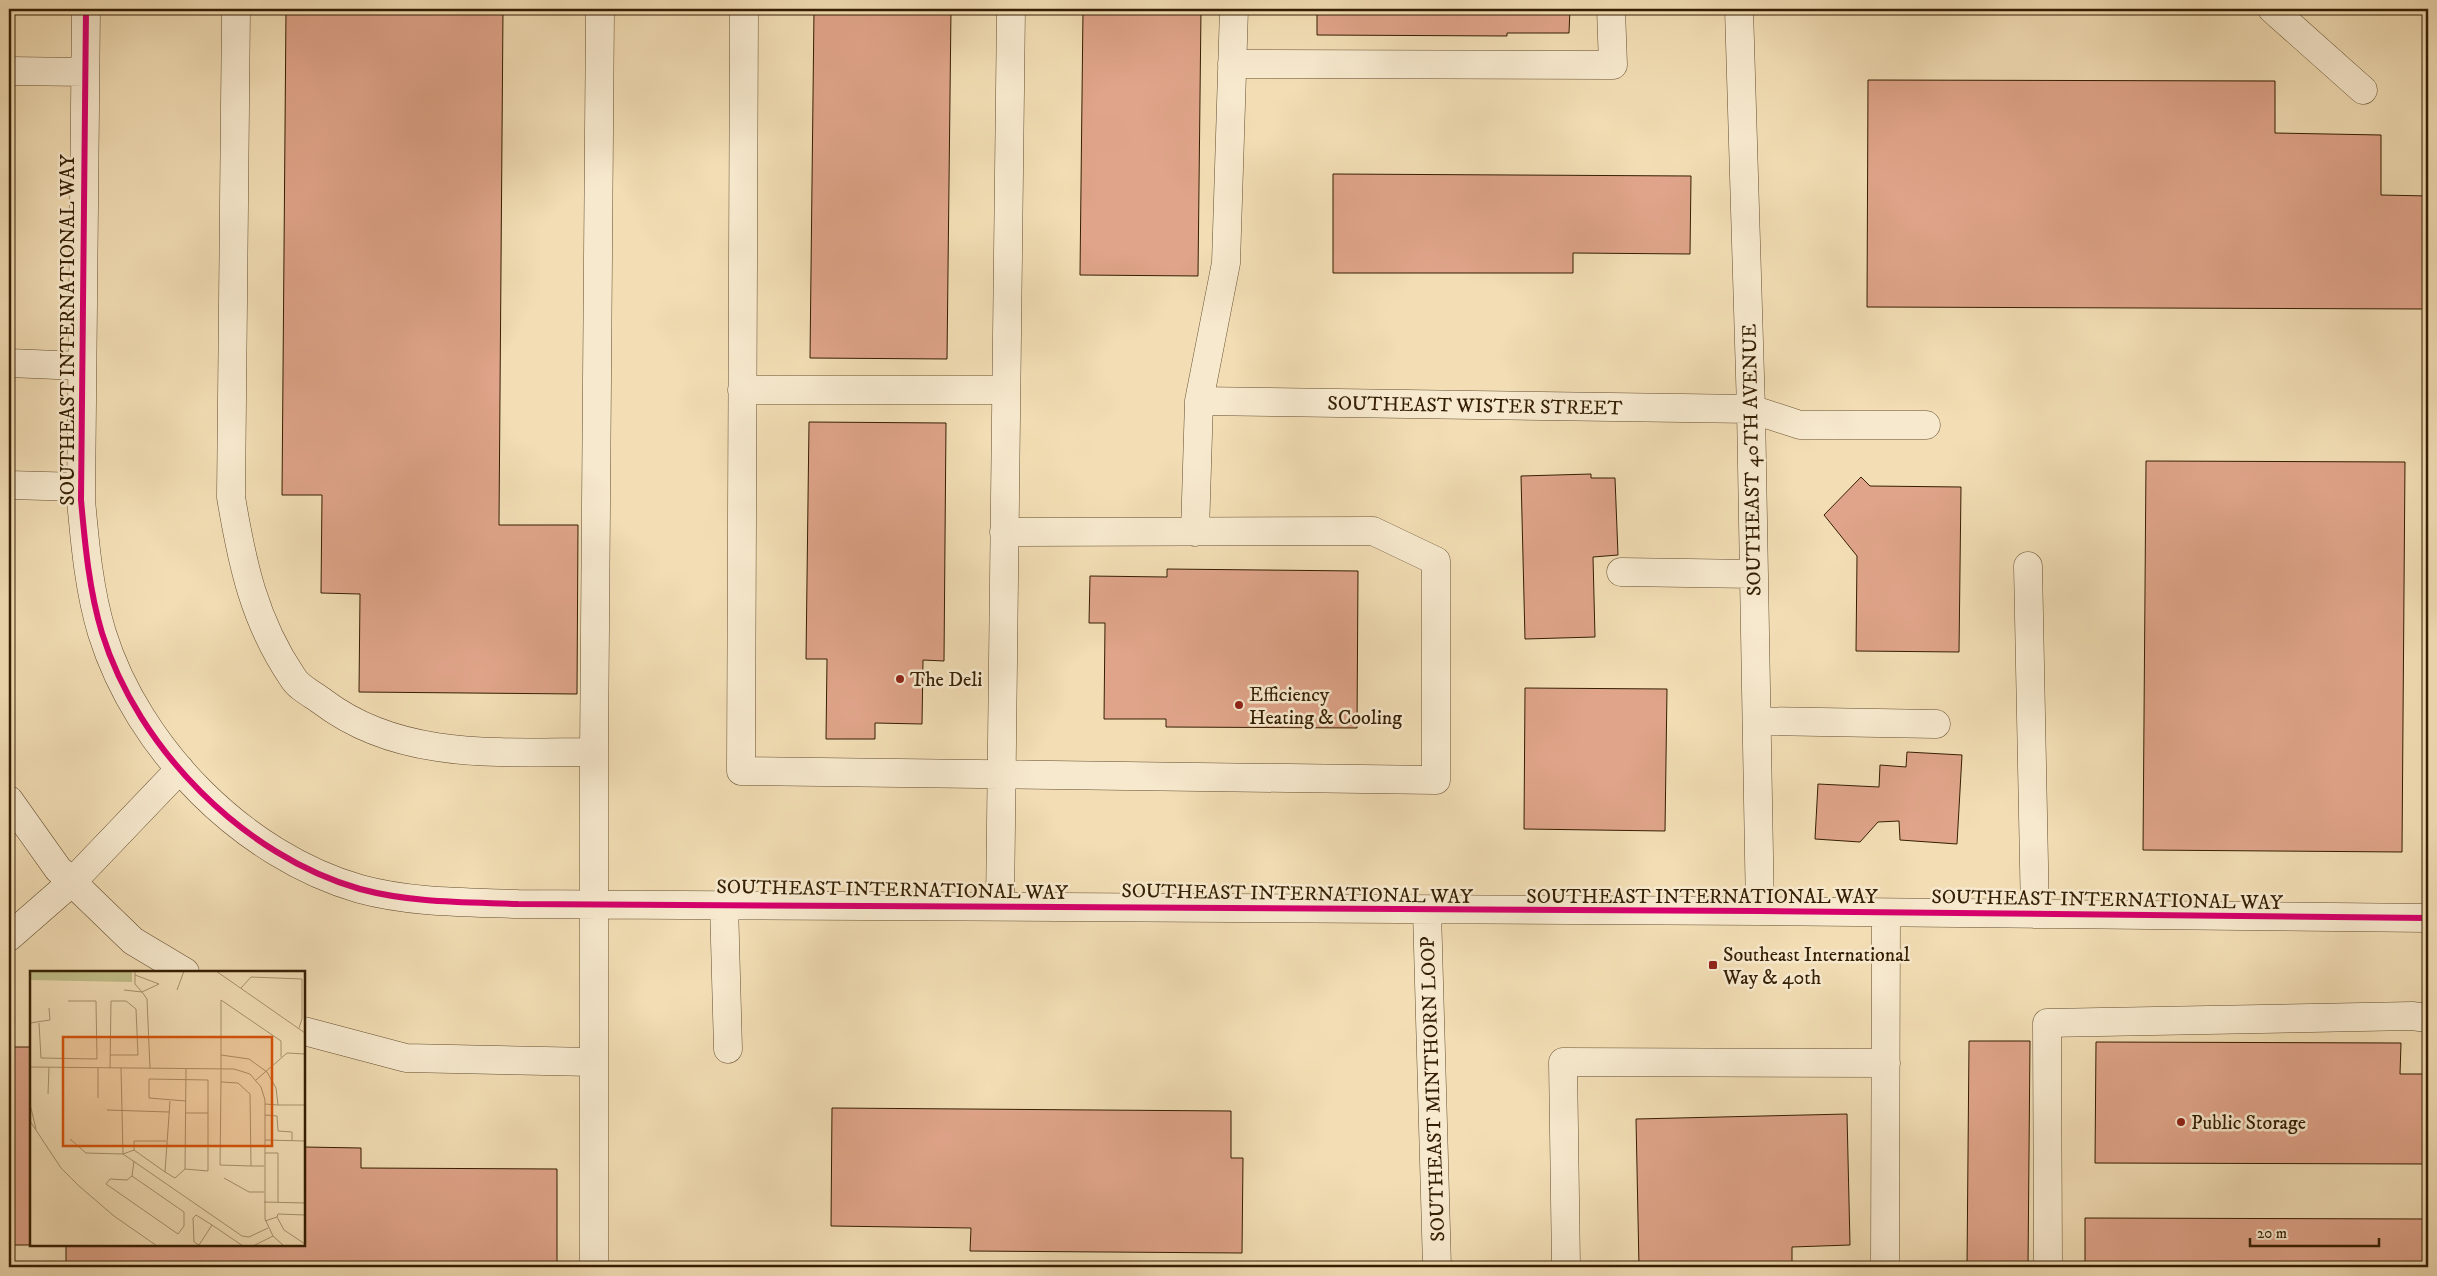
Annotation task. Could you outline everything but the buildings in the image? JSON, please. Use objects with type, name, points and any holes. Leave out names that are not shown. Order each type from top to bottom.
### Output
[{"type":"street","name":"SOUTHEAST INTERNATIONAL WAY","points":[[86,9],[81,487],[89,572],[102,633],[127,692],[160,744],[180,769],[237,825],[280,855],[323,876],[386,895],[439,901],[592,904],[1427,911],[1760,911],[2428,918]]},
{"type":"street","points":[[236,9],[231,497],[240,552],[257,614],[294,680],[341,716],[401,741],[467,752],[594,752]]},
{"type":"street","points":[[594,1267],[592,904],[600,9]]},
{"type":"street","points":[[744,9],[741,772],[1436,780],[1436,561],[1373,531],[1004,532]]},
{"type":"street","points":[[1000,906],[1011,9]]},
{"type":"street","points":[[1194,532],[1199,401],[1226,263],[1234,9]]},
{"type":"street","points":[[1232,64],[1613,65],[1611,9]]},
{"type":"street","name":"SOUTHEAST 40TH AVENUE","points":[[1739,9],[1751,409],[1760,911]]},
{"type":"street","points":[[2272,9],[2363,90]]},
{"type":"street","points":[[9,71],[85,72]]},
{"type":"street","points":[[9,363],[81,366]]},
{"type":"street","points":[[742,390],[1006,390]]},
{"type":"street","name":"SOUTHEAST WISTER STREET","points":[[1199,401],[1751,409],[1800,425],[1926,425]]},
{"type":"street","points":[[9,485],[81,487]]},
{"type":"street","points":[[2028,566],[2035,914]]},
{"type":"street","points":[[1621,572],[1754,574]]},
{"type":"street","points":[[1757,721],[1936,724]]},
{"type":"street","points":[[9,937],[72,882],[180,769]]},
{"type":"street","points":[[9,800],[58,869],[133,941],[183,971]]},
{"type":"street","points":[[724,904],[728,1049]]},
{"type":"street","name":"SOUTHEAST MINTHORN LOOP","points":[[1427,911],[1437,1267]]},
{"type":"street","points":[[1885,1267],[1886,913]]},
{"type":"street","points":[[2048,1267],[2047,1024],[2412,1016],[2428,1018]]},
{"type":"street","points":[[305,1032],[406,1058],[593,1062]]},
{"type":"street","points":[[1566,1267],[1563,1062],[1886,1063]]},
{"type":"cycle path","points":[[86,9],[81,500],[88,567],[102,633],[119,676],[141,717],[169,756],[201,792],[237,824],[276,851],[317,873],[360,889],[399,897],[439,901],[518,904],[1760,911],[2428,918]]},
{"type":"place","name":"The Deli","points":[[900,679]]},
{"type":"place","name":"Efficiency Heating & Cooling","points":[[1239,705]]},
{"type":"place","name":"Southeast International Way & 40th","points":[[1713,965]]},
{"type":"place","name":"Public Storage","points":[[2181,1122]]}]
